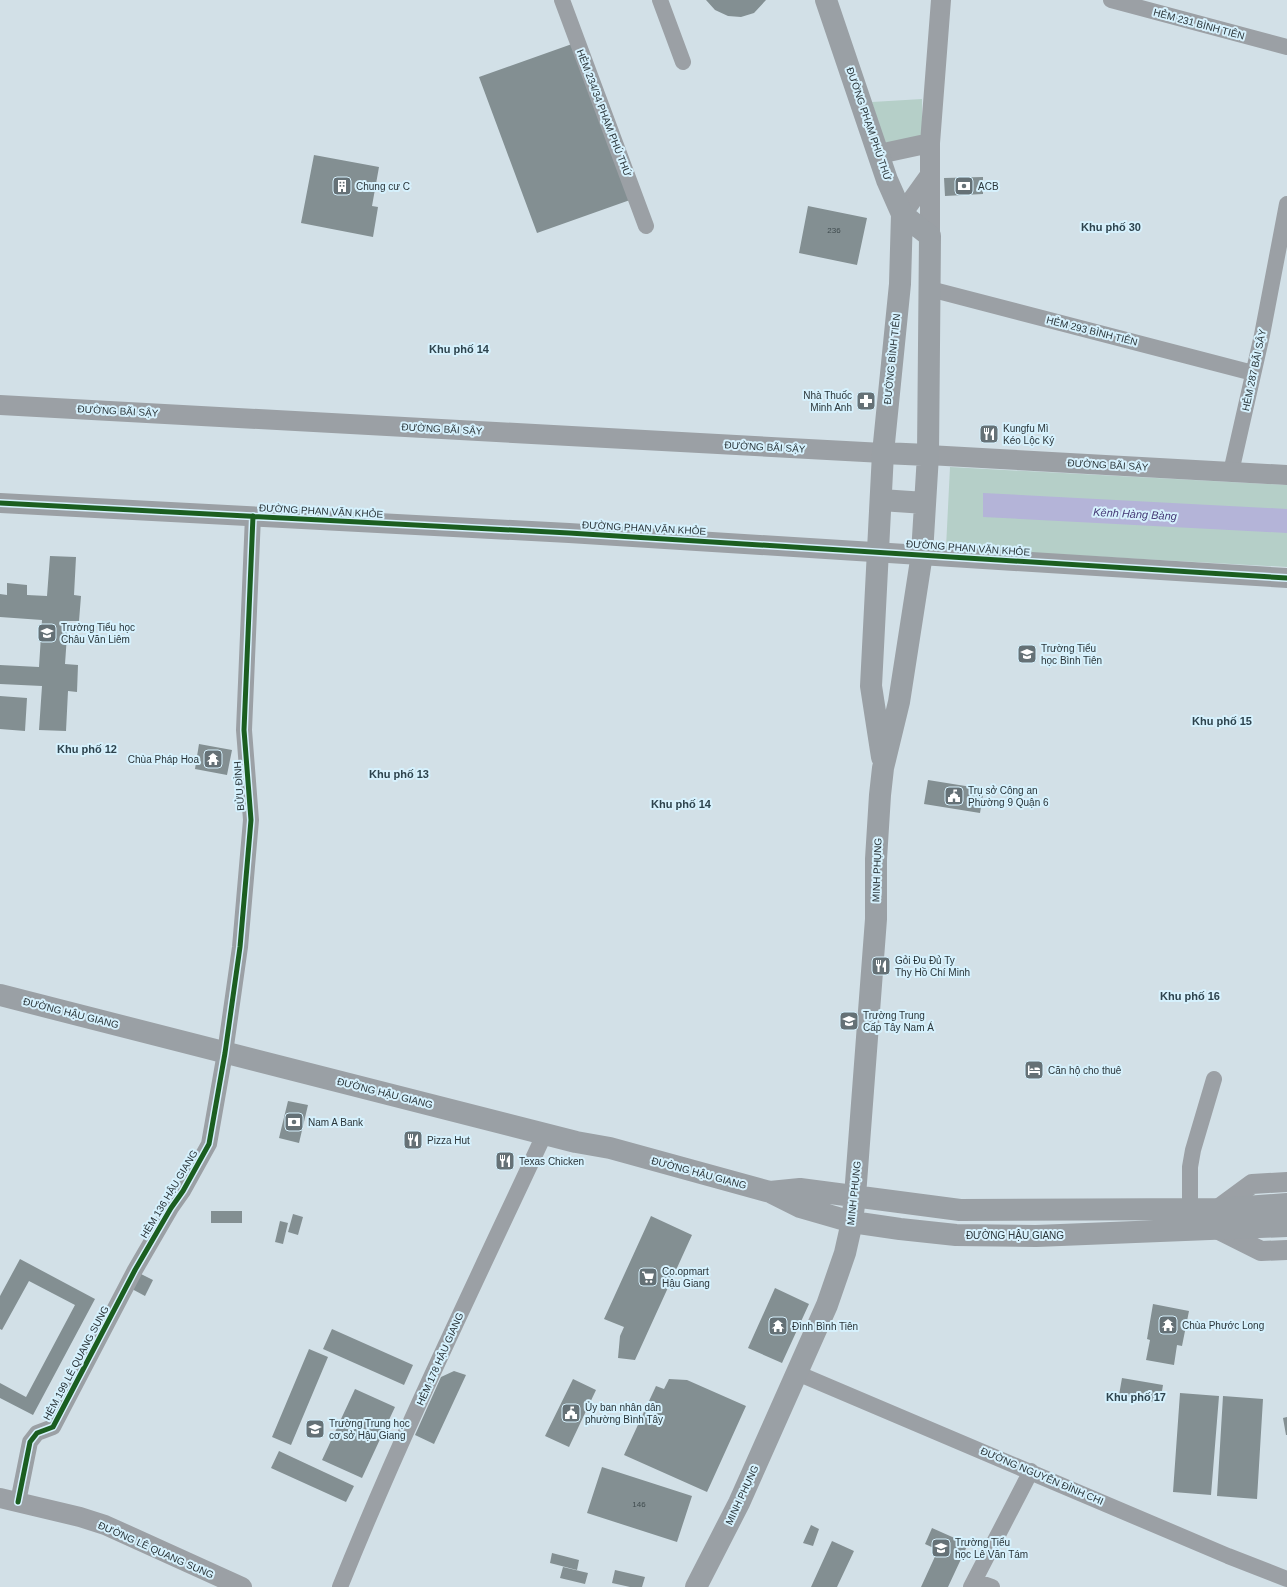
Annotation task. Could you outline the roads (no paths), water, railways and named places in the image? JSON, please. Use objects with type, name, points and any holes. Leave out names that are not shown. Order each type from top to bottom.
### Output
[{"type":"main road","name":"ĐƯỜNG PHẠM PHÚ THỨ","points":[[826,0],[887,180],[902,214],[930,236]]},
{"type":"main road","name":"ĐƯỜNG BÌNH TIÊN","points":[[878,551],[883,453],[900,284],[902,214]]},
{"type":"main road","points":[[922,554],[928,456],[930,236]]},
{"type":"main road","points":[[883,453],[928,456]]},
{"type":"main road","points":[[881,500],[925,503]]},
{"type":"main road","name":"MINH PHỤNG","points":[[878,551],[871,686],[883,768]]},
{"type":"main road","name":"MINH PHỤNG","points":[[696,1587],[739,1503],[827,1304],[846,1254],[855,1196],[876,919],[876,859],[883,768],[899,702],[922,554]]},
{"type":"main road","name":"ĐƯỜNG HẬU GIANG","points":[[0,995],[576,1142],[610,1148],[770,1192],[800,1207],[852,1222],[956,1235],[1036,1236],[1218,1220],[1284,1204]]},
{"type":"main road","name":"ĐƯỜNG HẬU GIANG","points":[[770,1192],[800,1189],[960,1210],[1190,1209],[1218,1220],[1285,1226]]},
{"type":"street","name":"HẺM 234/34 PHẠM PHÚ THỨ","points":[[562,0],[646,226]]},
{"type":"street","points":[[660,0],[683,62]]},
{"type":"street","points":[[930,236],[930,143],[941,0]]},
{"type":"street","name":"HẺM 231 BÌNH TIÊN","points":[[1111,0],[1144,4],[1287,47]]},
{"type":"street","points":[[879,154],[930,143]]},
{"type":"street","points":[[902,214],[930,175]]},
{"type":"street","name":"HẺM 287 BÃI SẬY","points":[[1231,472],[1253,373],[1287,204]]},
{"type":"street","name":"HẺM 293 BÌNH TIÊN","points":[[930,289],[1253,373]]},
{"type":"street","name":"ĐƯỜNG BÃI SẬY","points":[[0,405],[883,453]]},
{"type":"street","name":"ĐƯỜNG BÃI SẬY","points":[[928,456],[1287,475]]},
{"type":"street","name":"ĐƯỜNG PHAN VĂN KHỎE","points":[[0,503],[878,551],[1287,578]]},
{"type":"street","name":"BỬU ĐÌNH","points":[[225,1053],[240,947],[251,820],[244,730],[254,516]]},
{"type":"street","name":"HẺM 136 HẬU GIANG","points":[[135,1270],[171,1208],[183,1191],[209,1144],[225,1053]]},
{"type":"street","points":[[1190,1209],[1190,1168],[1193,1150],[1214,1079]]},
{"type":"street","name":"HẺM 178 HẬU GIANG","points":[[340,1587],[370,1514],[455,1326],[545,1133]]},
{"type":"street","points":[[1218,1220],[1252,1184],[1287,1182]]},
{"type":"street","name":"ĐƯỜNG HẬU GIANG","points":[[1218,1220],[1261,1251],[1287,1250]]},
{"type":"street","name":"HẺM 199 LÊ QUANG SUNG","points":[[9,1500],[30,1442],[37,1433],[53,1427],[135,1270]]},
{"type":"street","name":"ĐƯỜNG NGUYỄN ĐÌNH CHI","points":[[797,1373],[1228,1556],[1287,1579]]},
{"type":"street","points":[[992,1587],[973,1584],[1031,1472]]},
{"type":"street","name":"ĐƯỜNG LÊ QUANG SUNG","points":[[9,1500],[105,1525],[242,1587]]},
{"type":"water","name":"Kênh Hàng Bàng","points":[[983,493],[1287,509],[1287,533],[983,517]]},
{"type":"place","name":"Chung cư C","points":[[342,186]]},
{"type":"place","name":"ACB","points":[[964,186]]},
{"type":"place","name":"Nhà Thuốc Minh Anh","points":[[866,401]]},
{"type":"place","name":"Kungfu Mì Kéo Lộc Ký","points":[[989,434]]},
{"type":"place","name":"Trường Tiểu học Châu Văn Liêm","points":[[47,633]]},
{"type":"place","name":"Trường Tiểu học Bình Tiên","points":[[1027,654]]},
{"type":"place","name":"Chùa Pháp Hoa","points":[[213,759]]},
{"type":"place","name":"Trụ sở Công an Phường 9 Quận 6","points":[[954,796]]},
{"type":"place","name":"Gỏi Đu Đủ Ty Thy Hồ Chí Minh","points":[[881,966]]},
{"type":"place","name":"Trường Trung Cấp Tây Nam Á","points":[[849,1021]]},
{"type":"place","name":"Căn hộ cho thuê","points":[[1034,1070]]},
{"type":"place","name":"Nam A Bank","points":[[294,1122]]},
{"type":"place","name":"Pizza Hut","points":[[413,1140]]},
{"type":"place","name":"Texas Chicken","points":[[505,1161]]},
{"type":"place","name":"Co.opmart Hậu Giang","points":[[648,1277]]},
{"type":"place","name":"Chùa Phước Long","points":[[1168,1325]]},
{"type":"place","name":"Đình Bình Tiên","points":[[778,1326]]},
{"type":"place","name":"Ủy ban nhân dân phường Bình Tây","points":[[571,1413]]},
{"type":"place","name":"Trường Trung học cơ sở Hậu Giang","points":[[315,1429]]},
{"type":"place","name":"Trường Tiểu học Lê Văn Tám","points":[[941,1548]]},
{"type":"district","name":"Khu phố 30","points":[[1111,227]]},
{"type":"district","name":"Khu phố 14","points":[[459,349]]},
{"type":"district","name":"Khu phố 15","points":[[1222,721]]},
{"type":"district","name":"Khu phố 12","points":[[87,749]]},
{"type":"district","name":"Khu phố 13","points":[[399,774]]},
{"type":"district","name":"Khu phố 14","points":[[681,804]]},
{"type":"district","name":"Khu phố 16","points":[[1190,996]]},
{"type":"district","name":"Khu phố 17","points":[[1136,1397]]}]
